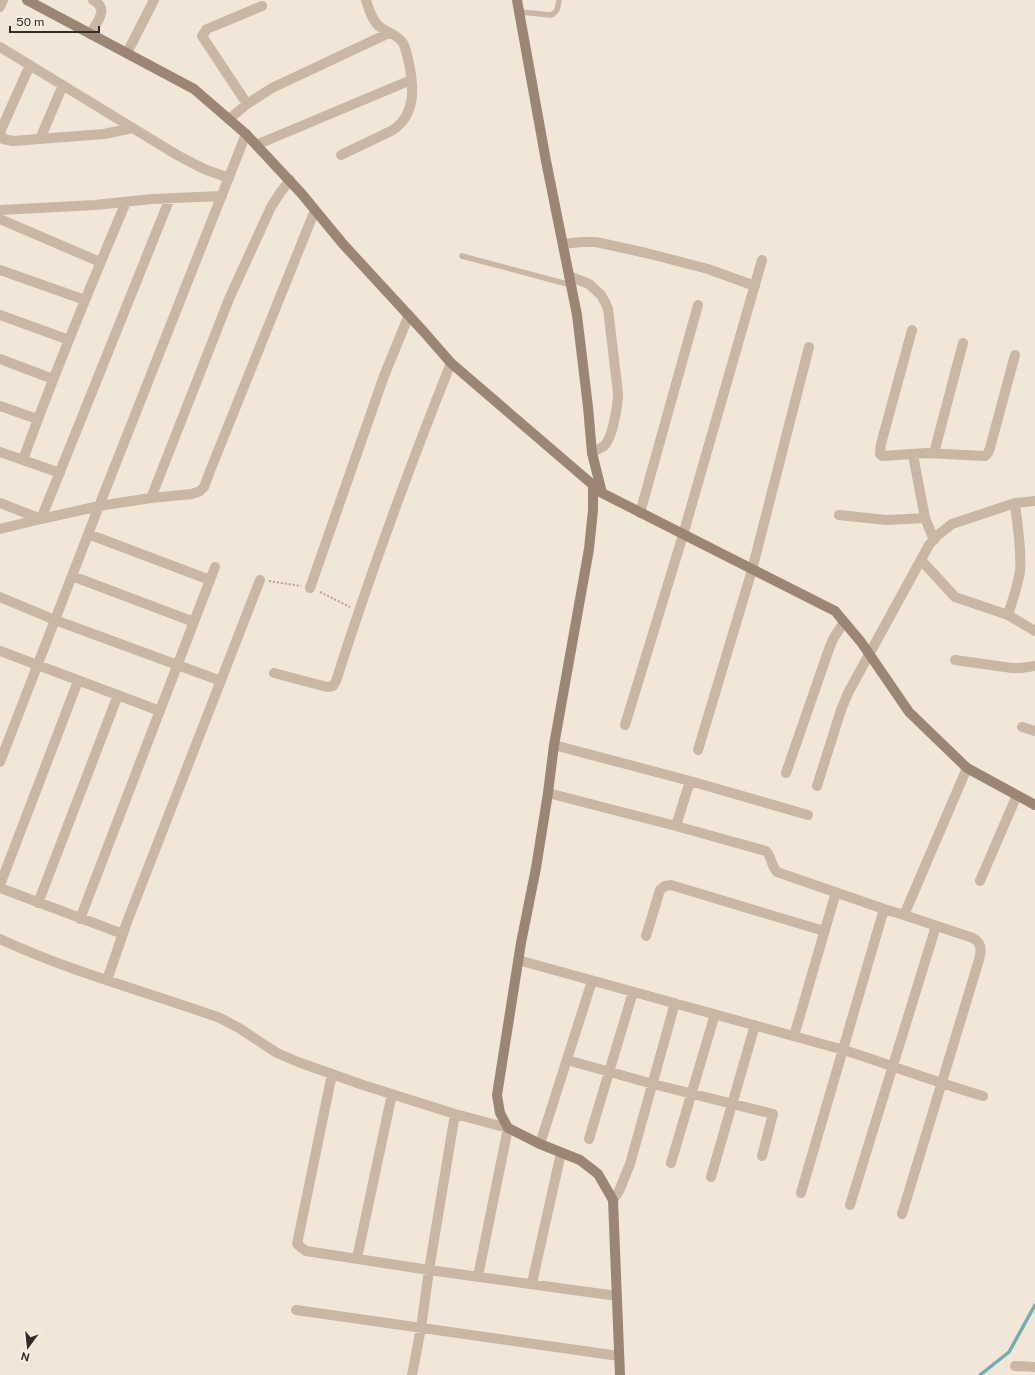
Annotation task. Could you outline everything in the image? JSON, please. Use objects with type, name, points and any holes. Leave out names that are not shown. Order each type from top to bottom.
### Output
[{"type":"main road","points":[[27,0],[194,89],[246,134],[290,180],[343,244],[451,363],[602,493],[835,611],[869,654],[909,712],[967,768],[1035,805]]},
{"type":"main road","points":[[518,0],[545,153],[577,315],[592,452],[602,493]]},
{"type":"main road","points":[[593,485],[593,510],[589,549],[554,745],[536,868],[518,960],[497,1095],[500,1113],[508,1128],[540,1144],[580,1160],[598,1174],[612,1200],[620,1375]]},
{"type":"street","points":[[0,8],[3,0]]},
{"type":"street","points":[[90,34],[102,13],[100,4],[93,0]]},
{"type":"street","points":[[127,53],[154,0]]},
{"type":"street","points":[[341,155],[393,130],[400,125],[408,112],[411,101],[411,80],[403,43],[400,39],[376,23],[366,0]]},
{"type":"street","points":[[247,104],[202,36],[207,28],[262,6]]},
{"type":"street","points":[[229,119],[247,104],[272,88],[389,33]]},
{"type":"street","points":[[0,47],[186,160],[229,178]]},
{"type":"street","points":[[30,65],[1,130],[1,139],[40,139],[104,134],[133,128]]},
{"type":"street","points":[[256,145],[411,80]]},
{"type":"street","points":[[40,139],[63,85]]},
{"type":"street","points":[[0,762],[88,534],[246,134]]},
{"type":"street","points":[[151,498],[229,299],[271,207],[290,180]]},
{"type":"street","points":[[0,210],[95,205],[170,198],[222,196]]},
{"type":"street","points":[[41,519],[170,198]]},
{"type":"street","points":[[23,460],[100,262],[126,202]]},
{"type":"street","points":[[0,529],[99,506],[151,498],[192,494],[200,491],[204,487],[315,210]]},
{"type":"street","points":[[0,219],[100,262]]},
{"type":"street","points":[[563,244],[596,242],[708,269],[755,286]]},
{"type":"street","points":[[625,725],[683,535],[762,260]]},
{"type":"street","points":[[0,270],[85,300]]},
{"type":"street","points":[[570,280],[589,284],[601,295],[608,310],[618,393],[617,408],[608,441],[605,446],[592,452]]},
{"type":"street","points":[[640,513],[698,305]]},
{"type":"street","points":[[0,315],[69,340]]},
{"type":"street","points":[[310,588],[384,376],[409,315]]},
{"type":"street","points":[[912,330],[880,450],[880,454],[885,457],[934,453],[985,456],[988,453],[1016,355]]},
{"type":"street","points":[[934,453],[963,343]]},
{"type":"street","points":[[698,750],[752,570],[809,347]]},
{"type":"street","points":[[0,359],[54,379]]},
{"type":"street","points":[[274,673],[327,687],[332,686],[336,681],[358,611],[412,461],[451,363]]},
{"type":"street","points":[[0,406],[38,419]]},
{"type":"street","points":[[0,452],[60,473]]},
{"type":"street","points":[[913,454],[925,518],[934,540]]},
{"type":"street","points":[[817,786],[841,710],[848,693],[929,545],[938,535],[952,524],[1015,503],[1035,501]]},
{"type":"street","points":[[0,503],[41,519]]},
{"type":"street","points":[[1008,615],[1020,570],[1015,503]]},
{"type":"street","points":[[839,515],[886,520],[925,518]]},
{"type":"street","points":[[88,534],[210,580]]},
{"type":"street","points":[[921,560],[955,597],[1008,615],[1035,631]]},
{"type":"street","points":[[80,919],[215,567]]},
{"type":"street","points":[[72,576],[194,622]]},
{"type":"street","points":[[107,980],[123,934],[260,580]]},
{"type":"street","points":[[0,598],[55,620],[221,681]]},
{"type":"street","points":[[786,773],[829,648],[833,638],[844,622]]},
{"type":"street","points":[[0,651],[160,711]]},
{"type":"street","points":[[955,660],[1012,668],[1035,666]]},
{"type":"street","points":[[0,885],[78,681]]},
{"type":"street","points":[[38,902],[118,695]]},
{"type":"street","points":[[1022,727],[1035,731]]},
{"type":"street","points":[[554,745],[690,781],[808,815]]},
{"type":"street","points":[[904,915],[967,768]]},
{"type":"street","points":[[676,826],[690,781]]},
{"type":"street","points":[[548,793],[766,851],[773,868],[777,872],[978,940],[981,945],[974,973],[902,1214]]},
{"type":"street","points":[[980,881],[1016,795]]},
{"type":"street","points":[[646,936],[660,890],[665,886],[670,885],[824,931]]},
{"type":"street","points":[[0,888],[123,934]]},
{"type":"street","points":[[794,1036],[836,892]]},
{"type":"street","points":[[801,1193],[884,909]]},
{"type":"street","points":[[850,1205],[936,926]]},
{"type":"street","points":[[0,939],[38,955],[107,980],[220,1018],[239,1028],[276,1053],[332,1074],[455,1114],[508,1128],[478,1276]]},
{"type":"street","points":[[518,960],[844,1050],[941,1084],[983,1096]]},
{"type":"street","points":[[540,1144],[592,981]]},
{"type":"street","points":[[589,1139],[634,992]]},
{"type":"street","points":[[612,1200],[619,1191],[630,1164],[675,1003]]},
{"type":"street","points":[[671,1163],[715,1014]]},
{"type":"street","points":[[711,1177],[755,1026]]},
{"type":"street","points":[[567,1060],[653,1084],[773,1114],[762,1156]]},
{"type":"street","points":[[332,1074],[297,1244],[306,1251],[617,1296]]},
{"type":"street","points":[[357,1258],[392,1094]]},
{"type":"street","points":[[412,1375],[421,1328],[455,1114]]},
{"type":"street","points":[[532,1284],[561,1153]]},
{"type":"street","points":[[296,1310],[619,1356]]},
{"type":"street","points":[[1016,1366],[1035,1367]]},
{"type":"lane","points":[[520,12],[551,15],[558,9],[559,0]]},
{"type":"lane","points":[[462,256],[570,280]]},
{"type":"waterway","points":[[980,1375],[1009,1352],[1035,1305]]}]
